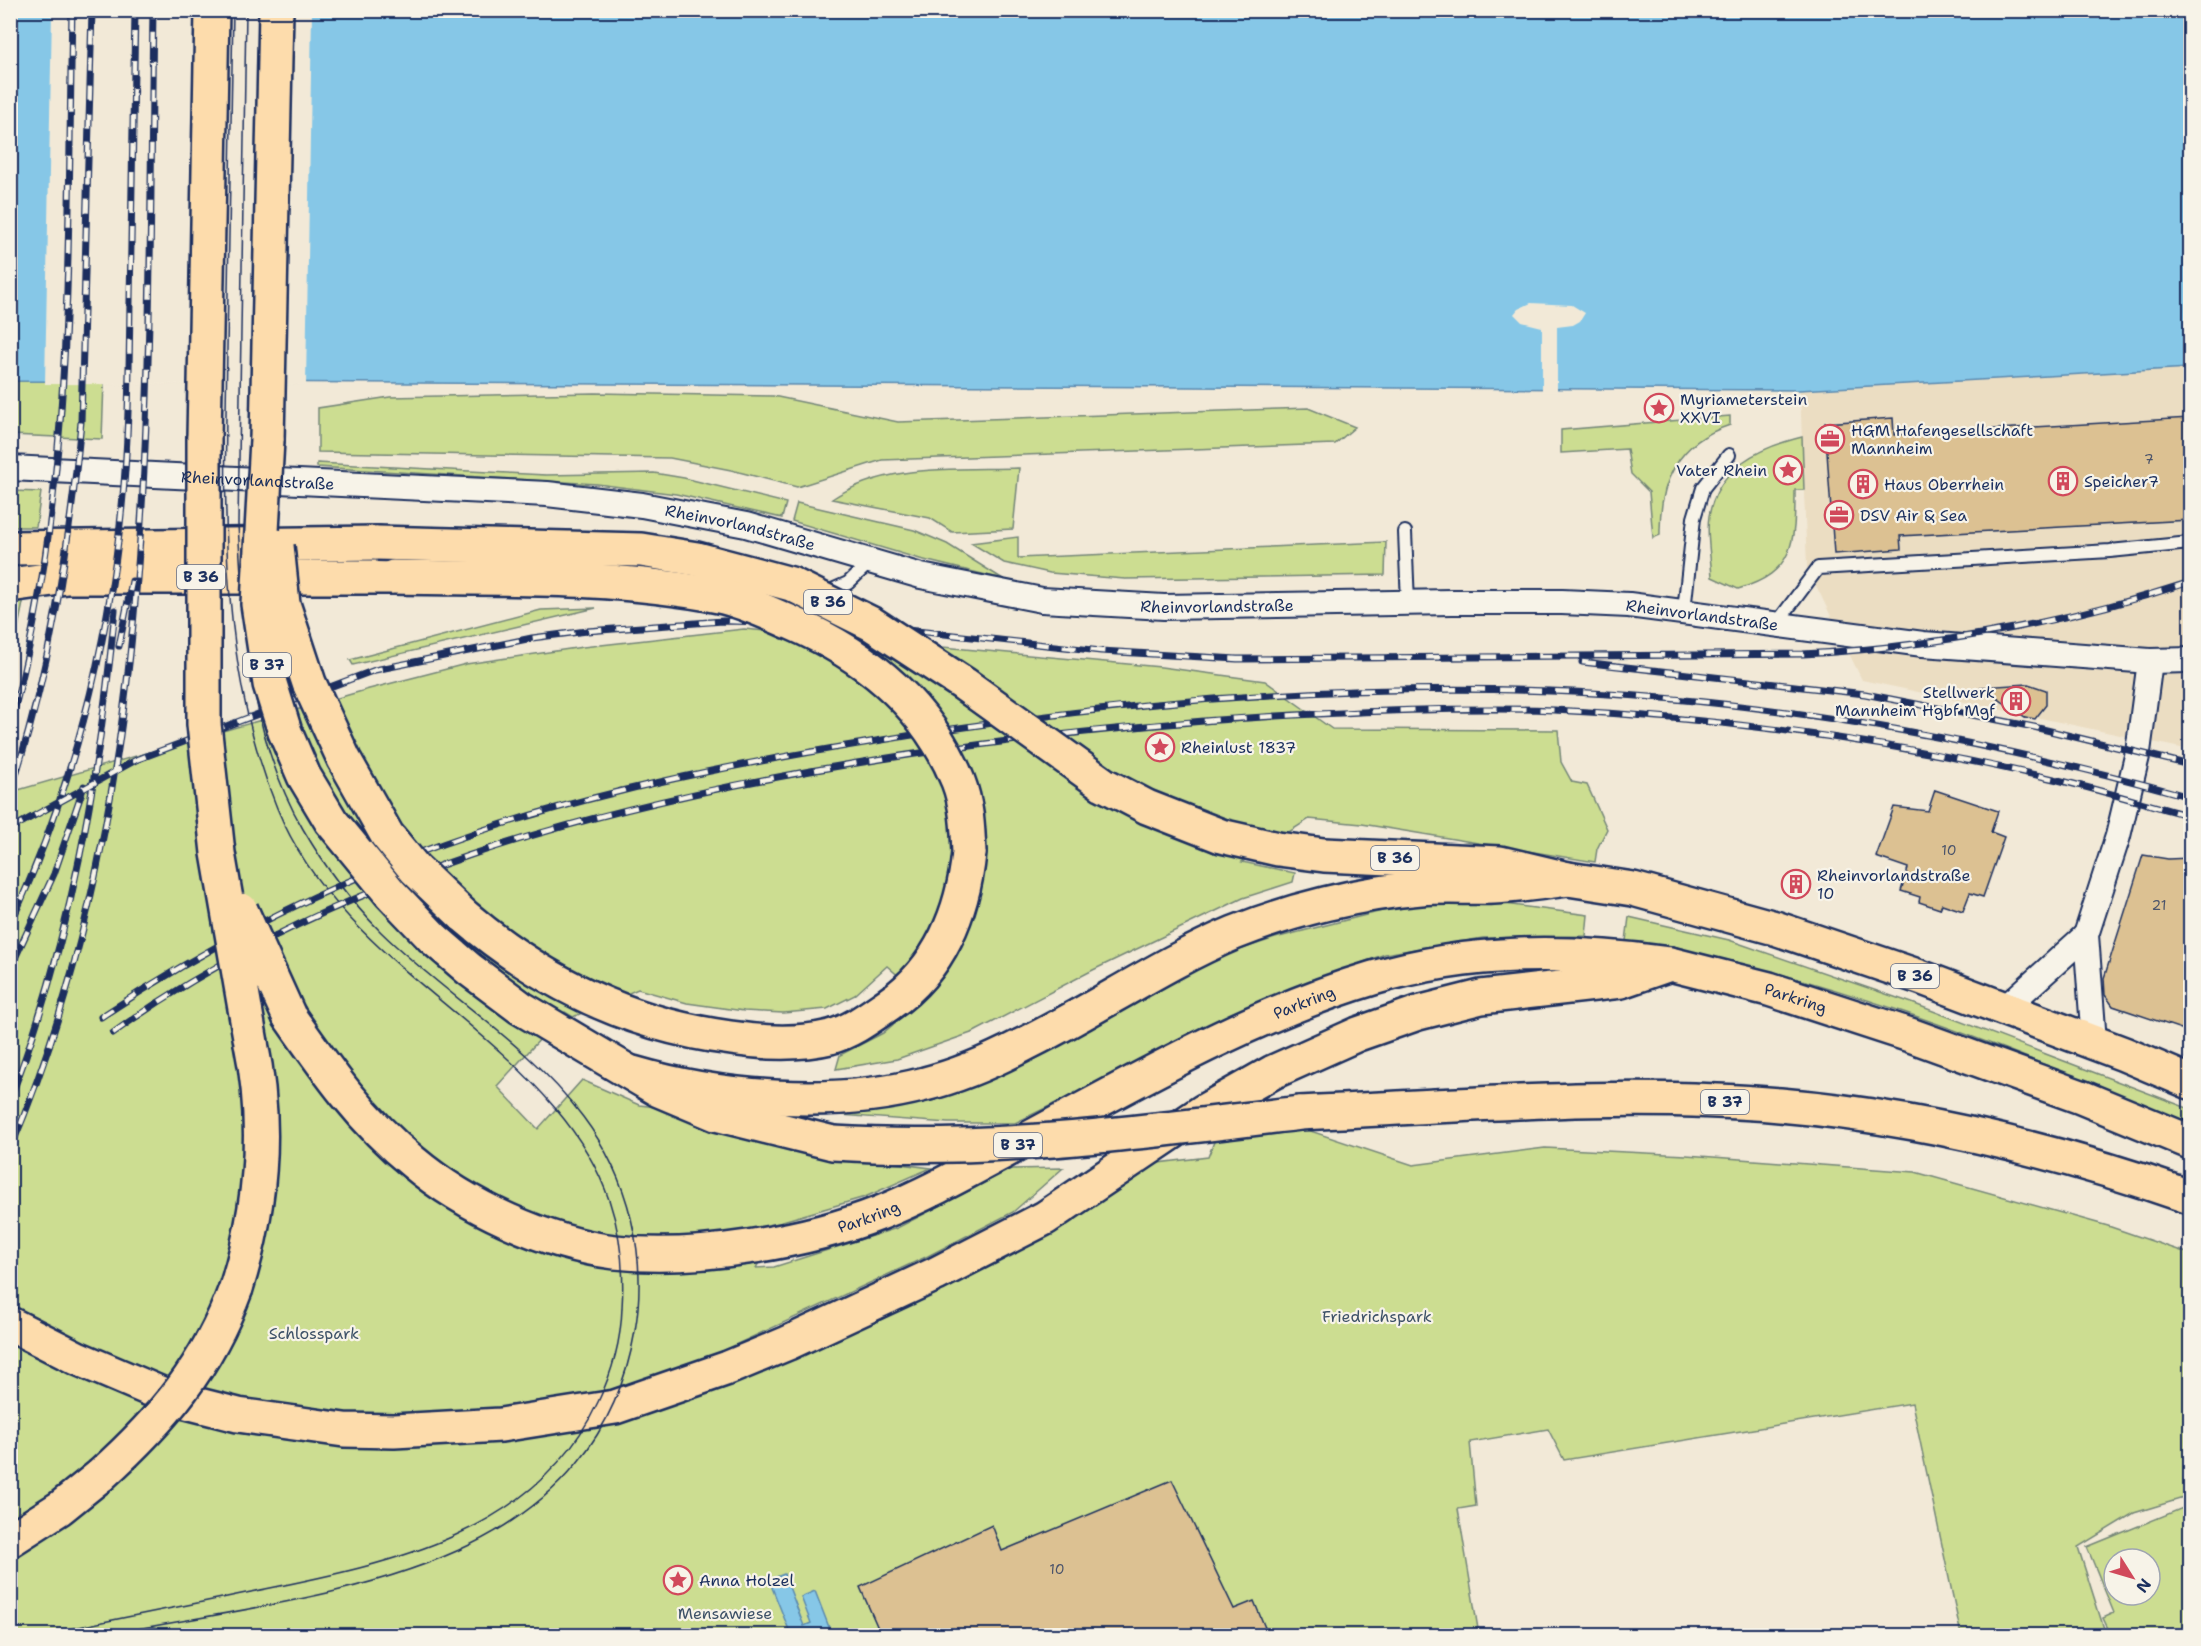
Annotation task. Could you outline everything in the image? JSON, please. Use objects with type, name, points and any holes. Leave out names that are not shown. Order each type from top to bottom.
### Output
[{"type":"main road","name":"B 37","points":[[212,10],[204,438],[204,724],[218,853]]},
{"type":"main road","name":"B 37","points":[[276,10],[267,440],[258,604],[270,684],[285,732],[304,776],[331,821],[390,894],[433,938],[469,969],[552,1028],[659,1090],[716,1114],[834,1143],[893,1147],[962,1146],[1083,1138],[1300,1113],[1628,1099],[1695,1101],[1779,1105],[1879,1116],[1977,1134],[2142,1180],[2190,1197]]},
{"type":"main road","name":"B 36","points":[[10,585],[67,577],[393,576],[593,581],[656,586],[722,596],[762,610],[827,638],[868,664],[910,703],[940,745],[959,782],[967,816],[969,853],[966,881],[957,916],[943,944],[923,974],[900,997],[851,1029],[810,1040],[765,1043],[703,1035],[626,1014],[544,976],[489,937],[415,869],[387,835],[344,759],[309,683],[283,604],[267,440]]},
{"type":"main road","name":"B 36","points":[[10,548],[377,543],[641,550],[697,559],[791,584],[872,624],[964,684],[1103,784],[1147,807],[1221,836],[1278,849],[1324,855],[1500,862],[1633,889],[1774,928],[2094,1042],[2190,1082]]},
{"type":"main road","name":"Parkring","points":[[218,853],[258,953],[289,1016],[340,1090],[410,1160],[447,1186],[506,1219],[556,1240],[615,1252],[682,1253],[762,1246],[817,1233],[878,1213],[951,1180],[1229,1034],[1372,978],[1441,961],[1498,954],[1583,954],[1622,969],[1670,964],[1769,989],[1913,1036],[2081,1097],[2190,1142]]},
{"type":"main road","points":[[10,1540],[60,1508],[101,1475],[164,1414],[189,1382],[224,1321],[236,1288],[254,1223],[259,1178],[259,1104],[218,853]]},
{"type":"main road","points":[[633,1073],[692,1087],[798,1097],[840,1098],[926,1084],[1022,1046],[1090,1007],[1234,933],[1292,914],[1347,900],[1420,888],[1498,887],[1580,880]]},
{"type":"main road","points":[[10,1324],[76,1358],[171,1398],[238,1415],[344,1430],[394,1431],[501,1425],[615,1407],[728,1368],[789,1343],[936,1274],[1045,1218],[1204,1111],[1273,1072],[1358,1034],[1418,1013],[1481,997],[1579,987],[1622,969]]},
{"type":"street","name":"Rheinvorlandstraße","points":[[10,468],[547,494],[689,512],[784,535],[870,562],[981,589],[1042,600],[1164,607],[1562,602],[1684,611],[1923,644],[2150,661],[2190,660]]},
{"type":"street","points":[[2094,1042],[2086,935],[2123,815],[2138,752],[2150,661]]},
{"type":"street","points":[[2004,1009],[2086,935]]},
{"type":"lane","points":[[1684,611],[1694,518],[1702,488],[1729,455]]},
{"type":"lane","points":[[1406,532],[1408,603]]},
{"type":"lane","points":[[1777,623],[1818,568],[2110,551],[2190,543]]},
{"type":"lane","points":[[786,595],[825,594],[848,583],[870,562]]},
{"type":"shaded area","points":[[2190,368],[2190,750],[1862,680],[1807,567],[1800,390]]},
{"type":"green space","points":[[11,381],[104,381],[102,439],[11,435]]},
{"type":"green space","points":[[595,393],[773,396],[898,422],[1308,408],[1355,427],[1335,444],[882,460],[797,487],[731,470],[670,458],[318,452],[318,408],[390,397]]},
{"type":"green space","points":[[1730,416],[1730,425],[1712,432],[1697,442],[1684,453],[1675,466],[1663,498],[1660,535],[1653,538],[1649,492],[1631,474],[1627,449],[1561,453],[1561,430]]},
{"type":"green space","points":[[1802,437],[1804,490],[1795,490],[1792,540],[1781,564],[1771,574],[1738,589],[1712,577],[1708,523],[1714,499],[1721,485],[1742,462],[1770,447]]},
{"type":"green space","points":[[317,463],[546,475],[654,473],[786,503],[782,518],[676,494],[597,484],[317,467]]},
{"type":"green space","points":[[1019,468],[1013,529],[952,532],[930,518],[832,499],[853,487],[898,474],[946,469]]},
{"type":"green space","points":[[11,491],[41,492],[36,527],[11,527]]},
{"type":"green space","points":[[797,503],[914,530],[947,544],[1003,579],[920,559],[792,521]]},
{"type":"green space","points":[[1018,537],[1018,558],[1386,542],[1385,575],[1125,579],[1050,573],[1004,563],[971,543]]},
{"type":"green space","points":[[26,588],[11,662],[11,591]]},
{"type":"green space","points":[[596,608],[353,665],[350,660],[541,610]]},
{"type":"green space","name":"Schlosspark","points":[[744,629],[1161,667],[1265,681],[1332,729],[1558,730],[1561,762],[1572,782],[1587,785],[1607,829],[1597,849],[1595,862],[1362,824],[1309,819],[1242,862],[1295,873],[1293,882],[1243,898],[1093,970],[974,1032],[897,1059],[836,1069],[840,1055],[883,1033],[924,998],[887,966],[855,995],[827,1009],[783,1013],[744,1011],[687,1003],[638,989],[573,1017],[565,1012],[497,1086],[538,1129],[582,1080],[639,1105],[657,1107],[830,1155],[931,1168],[865,1197],[783,1221],[756,1268],[774,1267],[897,1228],[1011,1169],[1063,1168],[1013,1212],[928,1256],[735,1345],[819,1346],[948,1286],[1078,1211],[1141,1165],[1208,1157],[1229,1104],[1413,1165],[1545,1148],[1686,1155],[1915,1172],[2108,1226],[2190,1254],[2190,1496],[2134,1513],[2078,1547],[2106,1635],[1961,1635],[1912,1403],[1564,1460],[1548,1429],[1470,1442],[1476,1506],[1458,1509],[1479,1635],[11,1636],[11,792],[369,689],[466,664],[583,647]]},
{"type":"green space","points":[[1466,899],[1588,915],[1586,936],[1483,938],[1385,954],[1321,978],[1213,1026],[1015,1123],[948,1123],[839,1115],[846,1109],[1209,960],[1275,938],[1382,911]]},
{"type":"green space","points":[[1629,917],[1729,940],[1912,1003],[2190,1109],[2190,1124],[2053,1068],[1913,1015],[1771,971],[1699,954],[1626,941]]},
{"type":"green space","points":[[2190,1505],[2190,1635],[2111,1635],[2103,1618],[2114,1613],[2112,1607],[2162,1607],[2162,1547],[2102,1547],[2102,1584],[2087,1547]]},
{"type":"water","points":[[11,11],[2190,11],[2190,368],[1799,390],[11,381]]},
{"type":"water","points":[[784,1574],[804,1626],[811,1623],[801,1597],[815,1591],[832,1635],[791,1635],[769,1580]]},
{"type":"pier","points":[[52,11],[312,11],[306,385],[45,384]]},
{"type":"pier","points":[[1531,303],[1572,305],[1585,313],[1580,321],[1573,325],[1557,327],[1557,392],[1542,392],[1542,327],[1522,322],[1514,314],[1518,309]]},
{"type":"building","name":"Speicher7","points":[[1893,418],[1894,435],[2190,418],[2190,520],[1900,536],[1901,549],[1834,554],[1825,423]]},
{"type":"building","name":"Stellwerk Mannheim Hgbf Mgf","points":[[2028,684],[2046,690],[2046,705],[2035,719],[2025,717],[1981,687]]},
{"type":"building","points":[[1935,790],[1998,811],[1991,832],[2004,837],[1983,897],[1970,893],[1963,911],[1942,904],[1940,909],[1919,902],[1920,897],[1901,891],[1908,868],[1876,857],[1894,807],[1928,811]]},
{"type":"building","points":[[2143,855],[2168,859],[2190,858],[2190,1032],[2113,1006],[2105,995],[2104,978]]},
{"type":"building","points":[[1172,1480],[1234,1609],[1254,1601],[1268,1635],[881,1635],[860,1587],[992,1525],[1002,1551]]},
{"type":"tram line","points":[[38,1636],[352,1570],[402,1556],[450,1538],[495,1514],[536,1485],[570,1448],[603,1391],[615,1356],[620,1332],[623,1279],[621,1252],[610,1201],[588,1154],[555,1108],[520,1071],[366,935],[332,897],[301,856],[277,808],[258,753],[244,696],[234,639],[226,522],[233,10]]},
{"type":"tram line","points":[[101,1636],[348,1588],[428,1563],[501,1528],[562,1480],[608,1415],[635,1331],[638,1303],[639,1274],[631,1219],[612,1166],[583,1117],[537,1066],[406,955],[348,896],[303,829],[285,793],[271,757],[252,681],[243,602],[238,524],[246,10]]},
{"type":"railway","points":[[10,725],[31,637],[46,549],[57,460],[67,280],[72,10]]},
{"type":"railway","points":[[10,793],[36,702],[56,610],[81,422],[92,10]]},
{"type":"railway","points":[[10,925],[32,875],[69,773],[96,667],[116,560],[122,506],[128,404],[135,10]]},
{"type":"railway","points":[[10,1150],[60,1014],[96,874],[120,732],[136,589],[145,444],[150,299],[153,10]]},
{"type":"railway","points":[[119,646],[132,581]]},
{"type":"railway","points":[[10,829],[136,760],[375,670],[532,638],[587,631],[723,621],[852,624],[1101,651],[1237,659],[1803,654],[1901,646],[1999,631],[2095,610],[2190,582]]},
{"type":"railway","points":[[10,1099],[50,980],[66,919],[91,797],[115,610]]},
{"type":"railway","points":[[1582,662],[1865,694],[2034,727],[2190,765]]},
{"type":"railway","points":[[101,1017],[201,955],[342,884],[437,846],[558,807],[745,764],[955,729],[1124,707],[1209,699],[1380,690],[1465,689],[1632,695],[1713,703],[1873,725],[2032,757],[2190,797]]},
{"type":"railway","points":[[113,1033],[197,978],[285,931],[375,890],[469,856],[564,826],[661,801],[857,763],[1086,732],[1259,717],[1406,710],[1524,709],[1616,714],[1739,725],[1924,752],[2063,781],[2190,816]]},
{"type":"railway","points":[[10,969],[54,874],[84,786]]},
{"type":"place","name":"Myriameterstein XXVI","points":[[1659,408]]},
{"type":"place","name":"HGM Hafengesellschaft Mannheim","points":[[1830,439]]},
{"type":"place","name":"Vater Rhein","points":[[1788,470]]},
{"type":"place","name":"Speicher7","points":[[2063,481]]},
{"type":"place","name":"Haus Oberrhein","points":[[1863,484]]},
{"type":"place","name":"DSV Air & Sea","points":[[1839,515]]},
{"type":"place","name":"Stellwerk Mannheim Hgbf Mgf","points":[[2016,701]]},
{"type":"place","name":"Rheinlust 1837","points":[[1160,747]]},
{"type":"place","name":"Rheinvorlandstraße 10","points":[[1796,884]]},
{"type":"place","name":"Anna Holzel","points":[[678,1580]]},
{"type":"park label","name":"Friedrichspark","points":[[1377,1316]]},
{"type":"park label","name":"Mensawiese","points":[[725,1613]]}]
